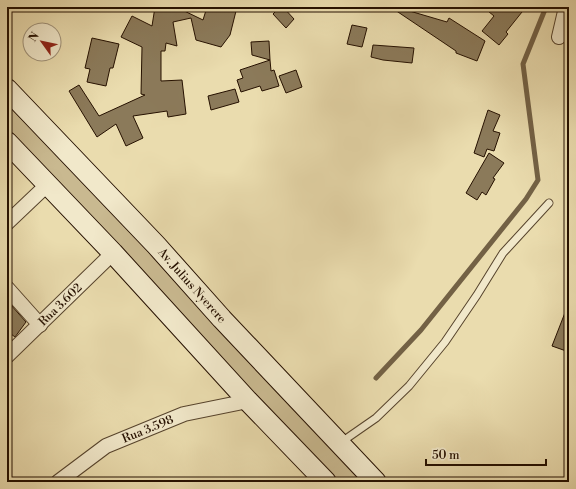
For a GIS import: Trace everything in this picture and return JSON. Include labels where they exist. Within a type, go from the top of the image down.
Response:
[{"type":"main road","name":"Av. Julius Nyerere","points":[[7,90],[156,245],[222,319],[376,482]]},
{"type":"main road","points":[[7,142],[113,253],[248,401],[326,482]]},
{"type":"street","points":[[559,37],[566,7]]},
{"type":"street","points":[[7,223],[47,185]]},
{"type":"street","name":"Rua 3.602","points":[[7,356],[113,253]]},
{"type":"street","points":[[7,288],[40,325]]},
{"type":"street","name":"Rua 3.598","points":[[58,482],[106,446],[184,414],[248,401]]},
{"type":"lane","points":[[340,443],[376,418],[409,386],[446,342],[478,295],[503,253],[549,203]]},
{"type":"shaded area","points":[[7,104],[370,482],[339,482],[70,201],[7,132]]},
{"type":"building","points":[[155,7],[176,7],[203,20],[207,7],[237,7],[230,35],[221,47],[196,40],[191,18],[173,22],[177,46],[166,43],[165,51],[161,51],[161,81],[182,80],[186,114],[168,117],[167,111],[133,116],[143,138],[126,146],[116,124],[97,137],[69,91],[79,85],[99,116],[145,95],[141,94],[142,47],[121,37],[132,16],[152,26]]},
{"type":"building","points":[[280,7],[283,7],[294,19],[286,28],[273,14]]},
{"type":"building","points":[[396,7],[447,22],[449,18],[485,41],[477,61],[456,53],[456,51],[395,10]]},
{"type":"building","points":[[483,7],[526,7],[506,32],[508,34],[499,45],[482,31],[494,16]]},
{"type":"building","points":[[352,25],[367,28],[362,47],[347,44]]},
{"type":"building","points":[[92,38],[119,44],[113,68],[110,68],[106,86],[87,82],[90,69],[85,68]]},
{"type":"building","points":[[269,41],[270,60],[252,55],[251,42]]},
{"type":"building","points":[[373,45],[414,48],[412,63],[383,60],[371,57]]},
{"type":"building","points":[[270,60],[271,71],[274,70],[279,86],[262,91],[260,86],[241,92],[237,80],[243,78],[240,70]]},
{"type":"building","points":[[296,70],[302,87],[286,93],[279,76]]},
{"type":"building","points":[[235,89],[239,102],[211,110],[208,96]]},
{"type":"building","points":[[488,110],[500,115],[493,131],[500,133],[494,151],[487,149],[484,157],[474,153]]},
{"type":"building","points":[[489,153],[504,163],[493,178],[495,179],[486,195],[482,192],[477,200],[466,193]]},
{"type":"building","points":[[11,305],[26,322],[15,337],[7,331],[7,310]]},
{"type":"building","points":[[569,305],[569,352],[552,346]]},
{"type":"waterway","points":[[376,378],[421,330],[526,199],[538,180],[523,64],[546,7]]}]
